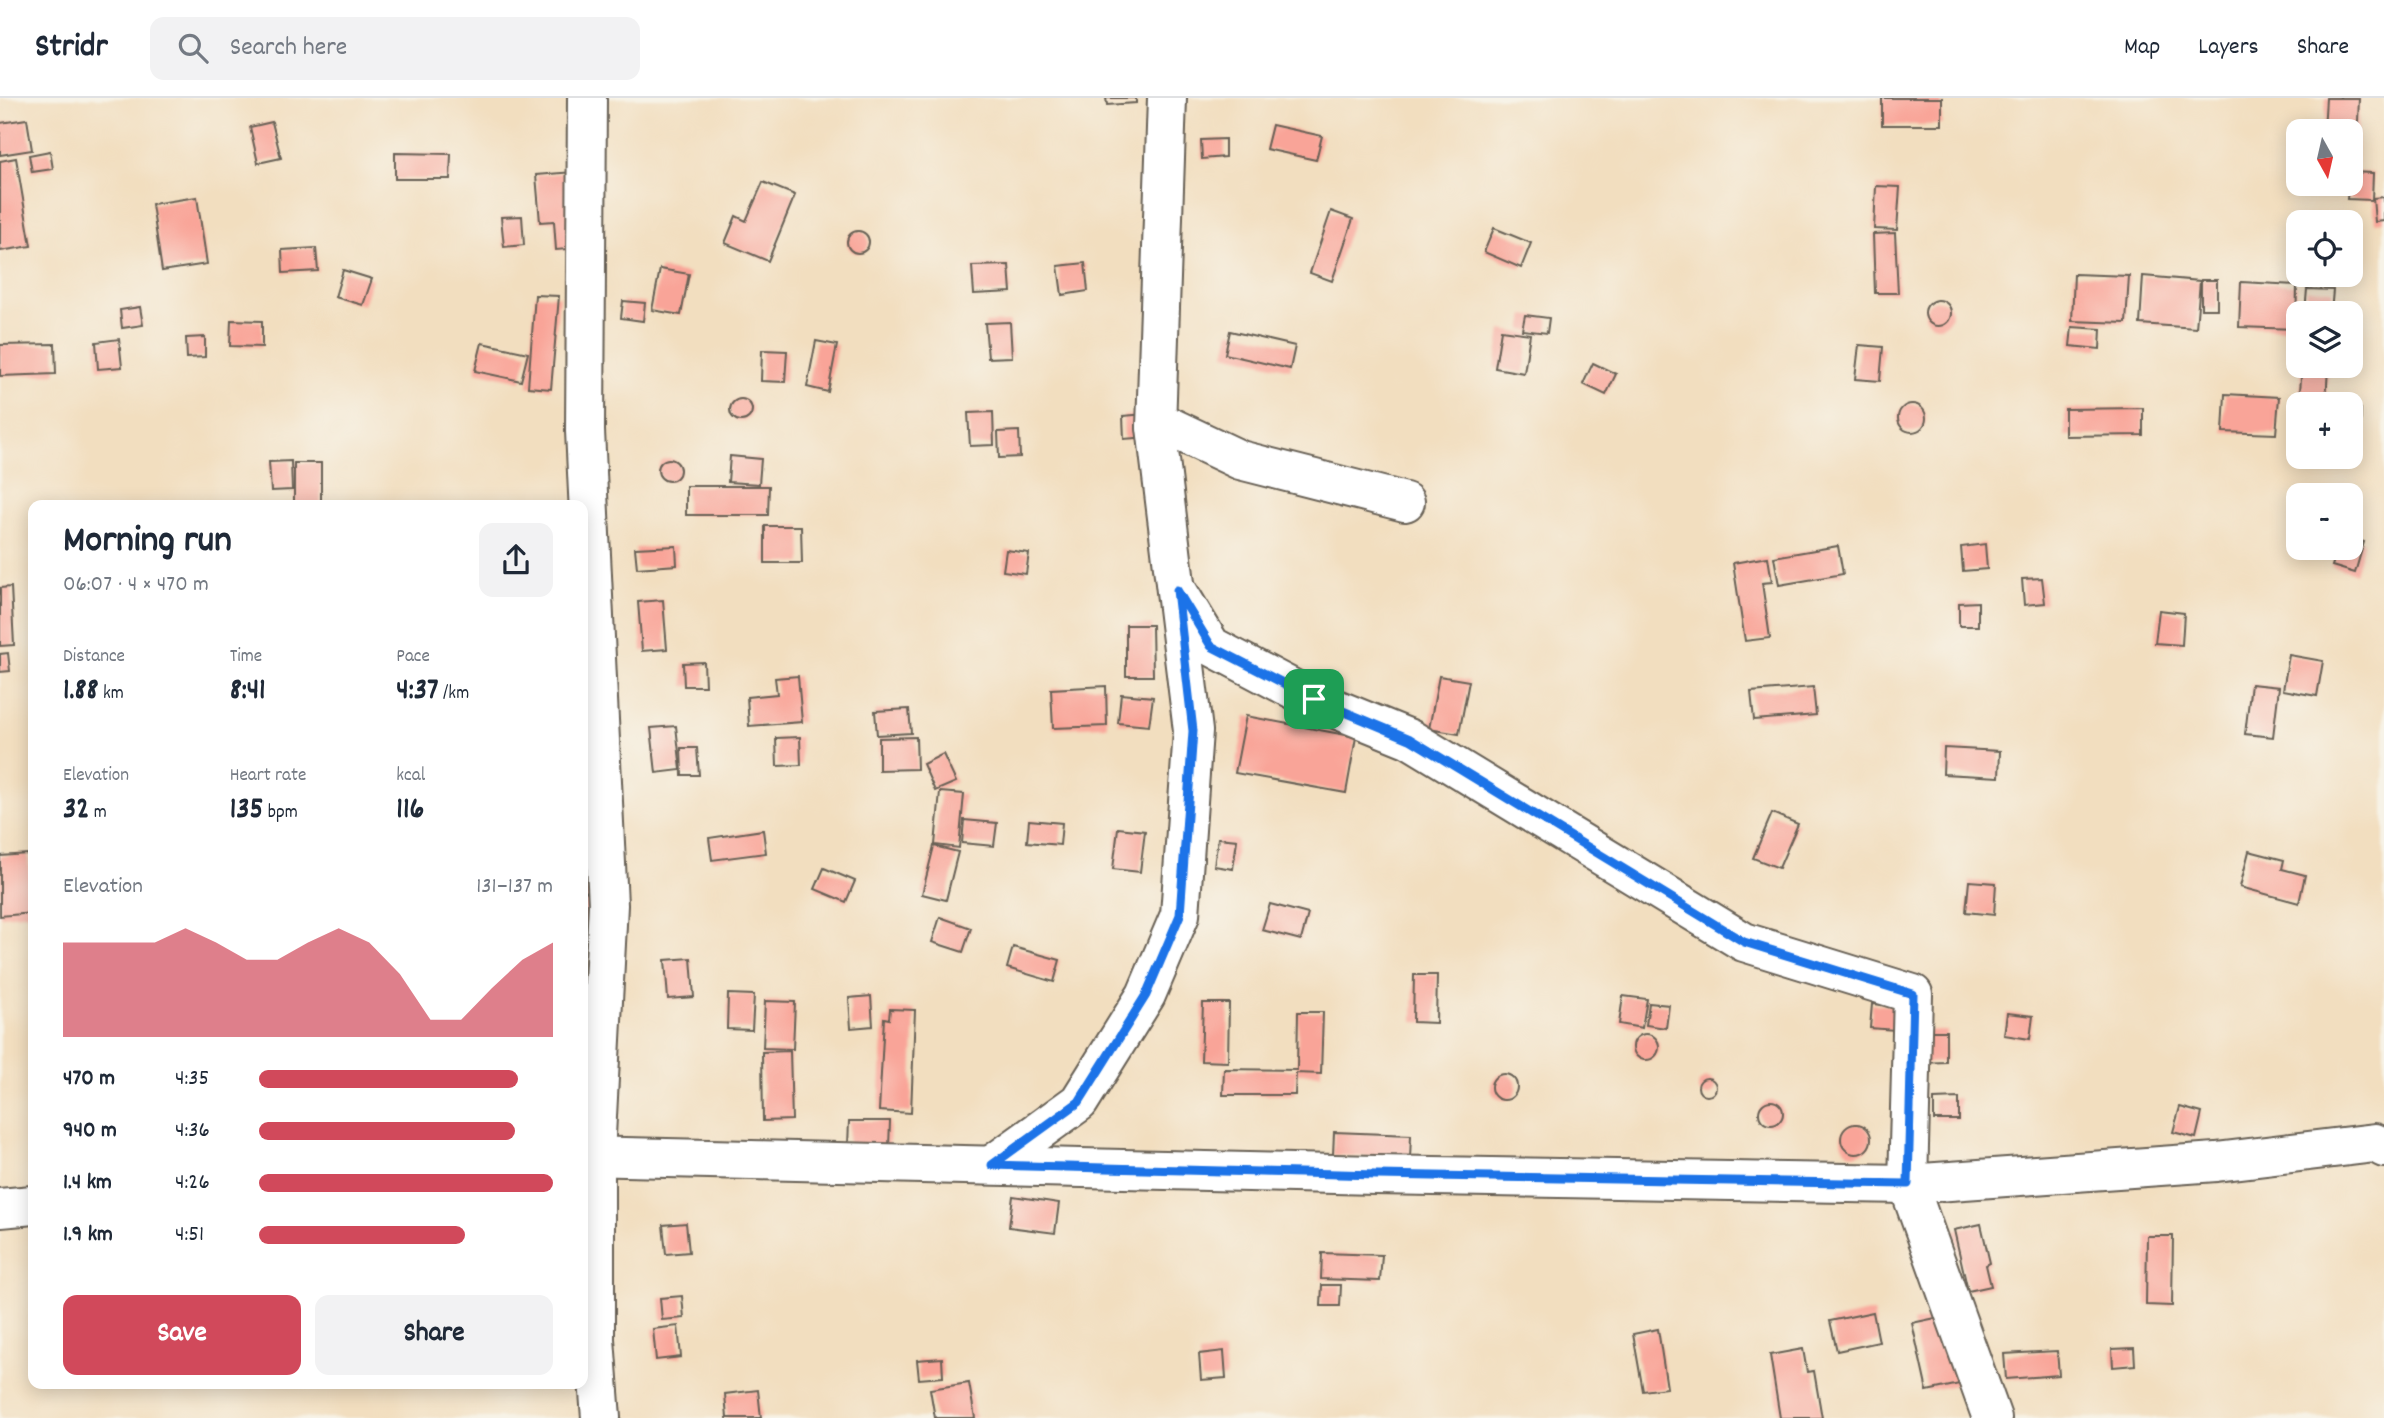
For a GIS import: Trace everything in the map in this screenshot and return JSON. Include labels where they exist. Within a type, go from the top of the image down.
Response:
[{"type":"street","points":[[587,98],[584,430],[588,500]]},
{"type":"street","points":[[992,1165],[1079,1102],[1146,995],[1180,915],[1193,731],[1156,427],[1167,98]]},
{"type":"street","points":[[1156,427],[1168,426],[1240,460],[1405,502]]},
{"type":"street","points":[[588,509],[608,905],[589,1155],[589,1333],[601,1418]]},
{"type":"street","points":[[1177,590],[1211,646],[1314,699],[1410,739],[1744,942],[1913,994],[1908,1184],[1992,1418]]},
{"type":"street","points":[[589,1155],[1390,1175],[1908,1184],[2216,1162],[2375,1143],[2384,1148]]},
{"type":"street","points":[[0,1208],[28,1205]]},
{"type":"building","points":[[1106,98],[1136,98],[1136,103],[1107,105]]},
{"type":"building","points":[[1882,98],[1942,98],[1942,125],[1882,125]]},
{"type":"building","points":[[2326,98],[2359,98],[2358,119],[2325,119]]},
{"type":"building","points":[[27,119],[32,150],[0,155],[0,123]]},
{"type":"building","points":[[272,122],[281,158],[258,163],[250,127]]},
{"type":"building","points":[[1272,125],[1322,136],[1316,160],[1266,149]]},
{"type":"building","points":[[1225,139],[1225,157],[1202,159],[1201,140]]},
{"type":"building","points":[[50,151],[53,169],[32,172],[29,155]]},
{"type":"building","points":[[395,153],[451,154],[450,179],[395,179]]},
{"type":"building","points":[[16,158],[31,246],[0,251],[0,161]]},
{"type":"building","points":[[574,172],[579,248],[556,250],[554,221],[540,222],[536,175]]},
{"type":"building","points":[[2363,173],[2373,173],[2372,200],[2347,199],[2347,196],[2363,196]]},
{"type":"building","points":[[763,182],[795,195],[768,261],[725,243],[736,216],[746,221]]},
{"type":"building","points":[[1876,186],[1900,187],[1897,230],[1874,229]]},
{"type":"building","points":[[197,197],[207,264],[162,271],[152,204]]},
{"type":"building","points":[[2384,197],[2384,221],[2375,222],[2373,198]]},
{"type":"building","points":[[1331,211],[1353,219],[1332,281],[1310,273]]},
{"type":"building","points":[[522,216],[524,245],[504,247],[501,217]]},
{"type":"building","points":[[1494,228],[1531,243],[1521,268],[1484,252]]},
{"type":"building","points":[[858,231],[866,234],[869,242],[866,250],[858,253],[850,250],[847,242],[850,234]]},
{"type":"building","points":[[1895,233],[1898,293],[1875,293],[1873,234]]},
{"type":"building","points":[[316,248],[318,271],[283,273],[282,250]]},
{"type":"building","points":[[1085,263],[1088,291],[1062,295],[1058,266]]},
{"type":"building","points":[[1009,265],[1011,292],[974,294],[972,266]]},
{"type":"building","points":[[660,269],[689,274],[681,315],[652,310]]},
{"type":"building","points":[[343,270],[372,279],[363,305],[335,297]]},
{"type":"building","points":[[2074,274],[2129,276],[2126,323],[2072,321]]},
{"type":"building","points":[[2143,276],[2200,281],[2196,328],[2140,324]]},
{"type":"building","points":[[2201,280],[2217,280],[2217,309],[2201,309]]},
{"type":"building","points":[[2241,282],[2297,287],[2297,301],[2286,301],[2286,329],[2239,327]]},
{"type":"building","points":[[2307,289],[2333,290],[2332,301],[2306,301]]},
{"type":"building","points":[[535,295],[559,296],[551,389],[528,387]]},
{"type":"building","points":[[1938,300],[1947,304],[1951,313],[1947,322],[1938,326],[1929,322],[1925,313],[1929,304]]},
{"type":"building","points":[[623,301],[645,303],[643,321],[621,318]]},
{"type":"building","points":[[140,307],[143,325],[122,328],[120,310]]},
{"type":"building","points":[[1525,315],[1549,318],[1547,333],[1522,330]]},
{"type":"building","points":[[231,320],[262,321],[262,347],[230,346]]},
{"type":"building","points":[[1010,322],[1012,357],[988,358],[985,323]]},
{"type":"building","points":[[2072,327],[2101,329],[2100,349],[2070,346]]},
{"type":"building","points":[[1501,330],[1530,334],[1524,373],[1495,368]]},
{"type":"building","points":[[1230,331],[1295,346],[1290,369],[1225,354]]},
{"type":"building","points":[[205,337],[205,357],[187,358],[186,338]]},
{"type":"building","points":[[119,339],[122,367],[98,369],[96,342]]},
{"type":"building","points":[[816,341],[837,345],[828,392],[807,387]]},
{"type":"building","points":[[482,343],[528,353],[521,381],[475,371]]},
{"type":"building","points":[[55,344],[56,374],[0,376],[0,345]]},
{"type":"building","points":[[1859,345],[1883,347],[1880,381],[1855,379]]},
{"type":"building","points":[[762,350],[787,351],[785,382],[761,381]]},
{"type":"building","points":[[1593,363],[1616,374],[1606,395],[1583,384]]},
{"type":"building","points":[[2301,378],[2327,378],[2327,392],[2300,392]]},
{"type":"building","points":[[2225,394],[2279,397],[2276,434],[2223,432]]},
{"type":"building","points":[[737,399],[745,399],[752,406],[752,414],[745,421],[737,421],[730,414],[730,406]]},
{"type":"building","points":[[1912,404],[1922,408],[1926,418],[1922,428],[1912,432],[1902,428],[1898,418],[1902,408]]},
{"type":"building","points":[[2143,408],[2143,435],[2065,436],[2065,409]]},
{"type":"building","points":[[993,412],[994,445],[970,446],[968,413]]},
{"type":"building","points":[[1146,414],[1148,437],[1124,439],[1123,416]]},
{"type":"building","points":[[1019,431],[1020,457],[999,458],[998,432]]},
{"type":"building","points":[[730,456],[761,459],[759,484],[728,482]]},
{"type":"building","points":[[669,459],[677,462],[680,470],[677,478],[669,481],[661,478],[658,470],[661,462]]},
{"type":"building","points":[[291,461],[292,490],[271,491],[269,462]]},
{"type":"building","points":[[294,463],[321,463],[321,500],[294,500]]},
{"type":"building","points":[[686,486],[769,486],[768,515],[686,515]]},
{"type":"building","points":[[765,526],[801,526],[802,563],[765,563]]},
{"type":"building","points":[[1985,544],[1987,569],[1963,571],[1961,547]]},
{"type":"building","points":[[676,546],[677,565],[637,568],[635,548]]},
{"type":"building","points":[[1838,546],[1843,574],[1779,585],[1774,557]]},
{"type":"building","points":[[1006,550],[1029,553],[1026,574],[1003,571]]},
{"type":"building","points":[[1768,557],[1772,582],[1762,583],[1770,638],[1745,641],[1733,563]]},
{"type":"building","points":[[2334,560],[2359,560],[2355,573],[2332,566]]},
{"type":"building","points":[[2042,578],[2045,603],[2024,605],[2022,579]]},
{"type":"building","points":[[11,587],[14,645],[0,646],[0,588]]},
{"type":"building","points":[[663,600],[667,649],[642,651],[638,602]]},
{"type":"building","points":[[1978,602],[1978,626],[1959,626],[1959,603]]},
{"type":"building","points":[[2159,610],[2184,613],[2182,645],[2155,643]]},
{"type":"building","points":[[1126,625],[1152,625],[1153,676],[1126,676]]},
{"type":"building","points":[[8,653],[10,671],[0,672],[0,654]]},
{"type":"building","points":[[2289,655],[2323,661],[2317,696],[2283,690]]},
{"type":"building","points":[[704,662],[705,686],[684,686],[683,663]]},
{"type":"building","points":[[798,676],[802,722],[749,726],[747,697],[777,694],[775,678]]},
{"type":"building","points":[[1439,676],[1469,681],[1459,734],[1429,729]]},
{"type":"building","points":[[2251,684],[2279,687],[2273,737],[2245,734]]},
{"type":"building","points":[[1106,686],[1107,726],[1053,728],[1051,689]]},
{"type":"building","points":[[1813,687],[1816,715],[1754,720],[1751,692]]},
{"type":"building","points":[[1121,694],[1153,697],[1149,726],[1118,723]]},
{"type":"building","points":[[909,709],[911,733],[877,735],[875,711]]},
{"type":"building","points":[[1246,716],[1356,737],[1346,793],[1235,773]]},
{"type":"building","points":[[676,726],[681,770],[656,773],[651,728]]},
{"type":"building","points":[[800,737],[801,765],[777,766],[776,738]]},
{"type":"building","points":[[916,737],[917,769],[879,770],[879,738]]},
{"type":"building","points":[[681,748],[697,748],[699,775],[682,775]]},
{"type":"building","points":[[1944,748],[2000,751],[1999,777],[1943,774]]},
{"type":"building","points":[[943,754],[956,782],[935,791],[923,764]]},
{"type":"building","points":[[940,792],[964,794],[959,848],[935,845]]},
{"type":"building","points":[[1772,813],[1798,824],[1779,868],[1753,858]]},
{"type":"building","points":[[964,820],[997,823],[994,846],[962,843]]},
{"type":"building","points":[[1029,820],[1062,823],[1060,845],[1027,842]]},
{"type":"building","points":[[1118,828],[1145,831],[1140,872],[1113,869]]},
{"type":"building","points":[[763,830],[766,853],[712,860],[709,838]]},
{"type":"building","points":[[1218,838],[1237,840],[1233,869],[1214,866]]},
{"type":"building","points":[[934,846],[958,852],[946,900],[922,894]]},
{"type":"building","points":[[2249,851],[2284,860],[2282,869],[2305,875],[2299,903],[2240,887]]},
{"type":"building","points":[[28,854],[28,913],[0,916],[0,856]]},
{"type":"building","points":[[824,868],[855,881],[846,902],[815,889]]},
{"type":"building","points":[[1969,881],[1996,883],[1994,915],[1966,912]]},
{"type":"building","points":[[601,889],[606,921],[588,923],[588,891]]},
{"type":"building","points":[[1270,904],[1308,914],[1301,940],[1262,930]]},
{"type":"building","points":[[940,917],[971,928],[963,952],[932,942]]},
{"type":"building","points":[[1013,947],[1060,960],[1054,982],[1007,968]]},
{"type":"building","points":[[691,958],[694,997],[668,999],[665,960]]},
{"type":"building","points":[[1414,975],[1437,975],[1436,1023],[1413,1022]]},
{"type":"building","points":[[728,994],[754,995],[752,1030],[727,1029]]},
{"type":"building","points":[[871,996],[873,1026],[851,1028],[849,998]]},
{"type":"building","points":[[1623,996],[1647,999],[1642,1028],[1619,1024]]},
{"type":"building","points":[[765,1001],[795,1002],[793,1049],[763,1048]]},
{"type":"building","points":[[1203,1003],[1229,1003],[1228,1062],[1201,1061]]},
{"type":"building","points":[[1649,1003],[1669,1005],[1666,1028],[1646,1025]]},
{"type":"building","points":[[1872,1004],[1897,1006],[1895,1030],[1870,1028]]},
{"type":"building","points":[[890,1009],[915,1010],[911,1113],[879,1111],[884,1018],[889,1019]]},
{"type":"building","points":[[1298,1012],[1323,1012],[1321,1074],[1296,1073],[1295,1095],[1223,1095],[1224,1069],[1297,1070]]},
{"type":"building","points":[[2007,1013],[2033,1016],[2030,1039],[2004,1035]]},
{"type":"building","points":[[1922,1031],[1946,1031],[1946,1062],[1922,1063]]},
{"type":"building","points":[[1646,1034],[1655,1038],[1659,1047],[1655,1056],[1646,1060],[1637,1056],[1633,1047],[1637,1038]]},
{"type":"building","points":[[790,1051],[792,1120],[763,1121],[762,1052]]},
{"type":"building","points":[[1504,1074],[1513,1078],[1517,1087],[1513,1096],[1504,1100],[1495,1096],[1491,1087],[1495,1078]]},
{"type":"building","points":[[1703,1078],[1711,1078],[1716,1087],[1714,1094],[1703,1096],[1698,1091],[1698,1083]]},
{"type":"building","points":[[1959,1098],[1959,1120],[1934,1120],[1934,1099]]},
{"type":"building","points":[[1771,1101],[1780,1104],[1783,1113],[1780,1122],[1771,1125],[1762,1122],[1759,1113],[1762,1104]]},
{"type":"building","points":[[2180,1107],[2202,1113],[2196,1138],[2173,1132]]},
{"type":"building","points":[[849,1121],[890,1121],[889,1147],[848,1146]]},
{"type":"building","points":[[1856,1124],[1862,1125],[1870,1133],[1870,1145],[1862,1153],[1856,1154],[1850,1153],[1842,1145],[1841,1139],[1842,1133],[1850,1125]]},
{"type":"building","points":[[1334,1132],[1411,1135],[1410,1159],[1333,1155]]},
{"type":"building","points":[[1013,1196],[1059,1203],[1055,1233],[1009,1227]]},
{"type":"building","points":[[686,1223],[689,1252],[666,1254],[663,1225]]},
{"type":"building","points":[[1981,1224],[1990,1263],[1986,1265],[1991,1286],[1968,1291],[1954,1230]]},
{"type":"building","points":[[2147,1236],[2173,1236],[2172,1306],[2146,1305]]},
{"type":"building","points":[[1322,1253],[1382,1255],[1380,1281],[1321,1279]]},
{"type":"building","points":[[1322,1285],[1341,1285],[1340,1306],[1321,1306]]},
{"type":"building","points":[[682,1296],[684,1318],[662,1320],[660,1298]]},
{"type":"building","points":[[1873,1312],[1879,1342],[1837,1351],[1830,1321]]},
{"type":"building","points":[[1950,1315],[1964,1383],[1927,1391],[1912,1323]]},
{"type":"building","points":[[678,1326],[681,1357],[656,1360],[653,1329]]},
{"type":"building","points":[[1658,1329],[1667,1388],[1643,1391],[1633,1334]]},
{"type":"building","points":[[2134,1348],[2135,1365],[2113,1367],[2112,1349]]},
{"type":"building","points":[[1803,1349],[1807,1372],[1814,1371],[1822,1418],[1780,1418],[1770,1355]]},
{"type":"building","points":[[1224,1351],[1226,1378],[1201,1380],[1199,1354]]},
{"type":"building","points":[[2057,1351],[2059,1375],[2006,1379],[2004,1354]]},
{"type":"building","points":[[942,1358],[943,1377],[919,1379],[917,1360]]},
{"type":"building","points":[[969,1383],[975,1418],[935,1418],[930,1389]]},
{"type":"building","points":[[758,1390],[761,1418],[727,1418],[725,1394]]},
{"type":"route","points":[[1177,590],[1211,646],[1314,699],[1410,739],[1744,942],[1913,994],[1908,1184],[992,1165],[1079,1102],[1146,995],[1180,915],[1193,731],[1177,590]]}]
